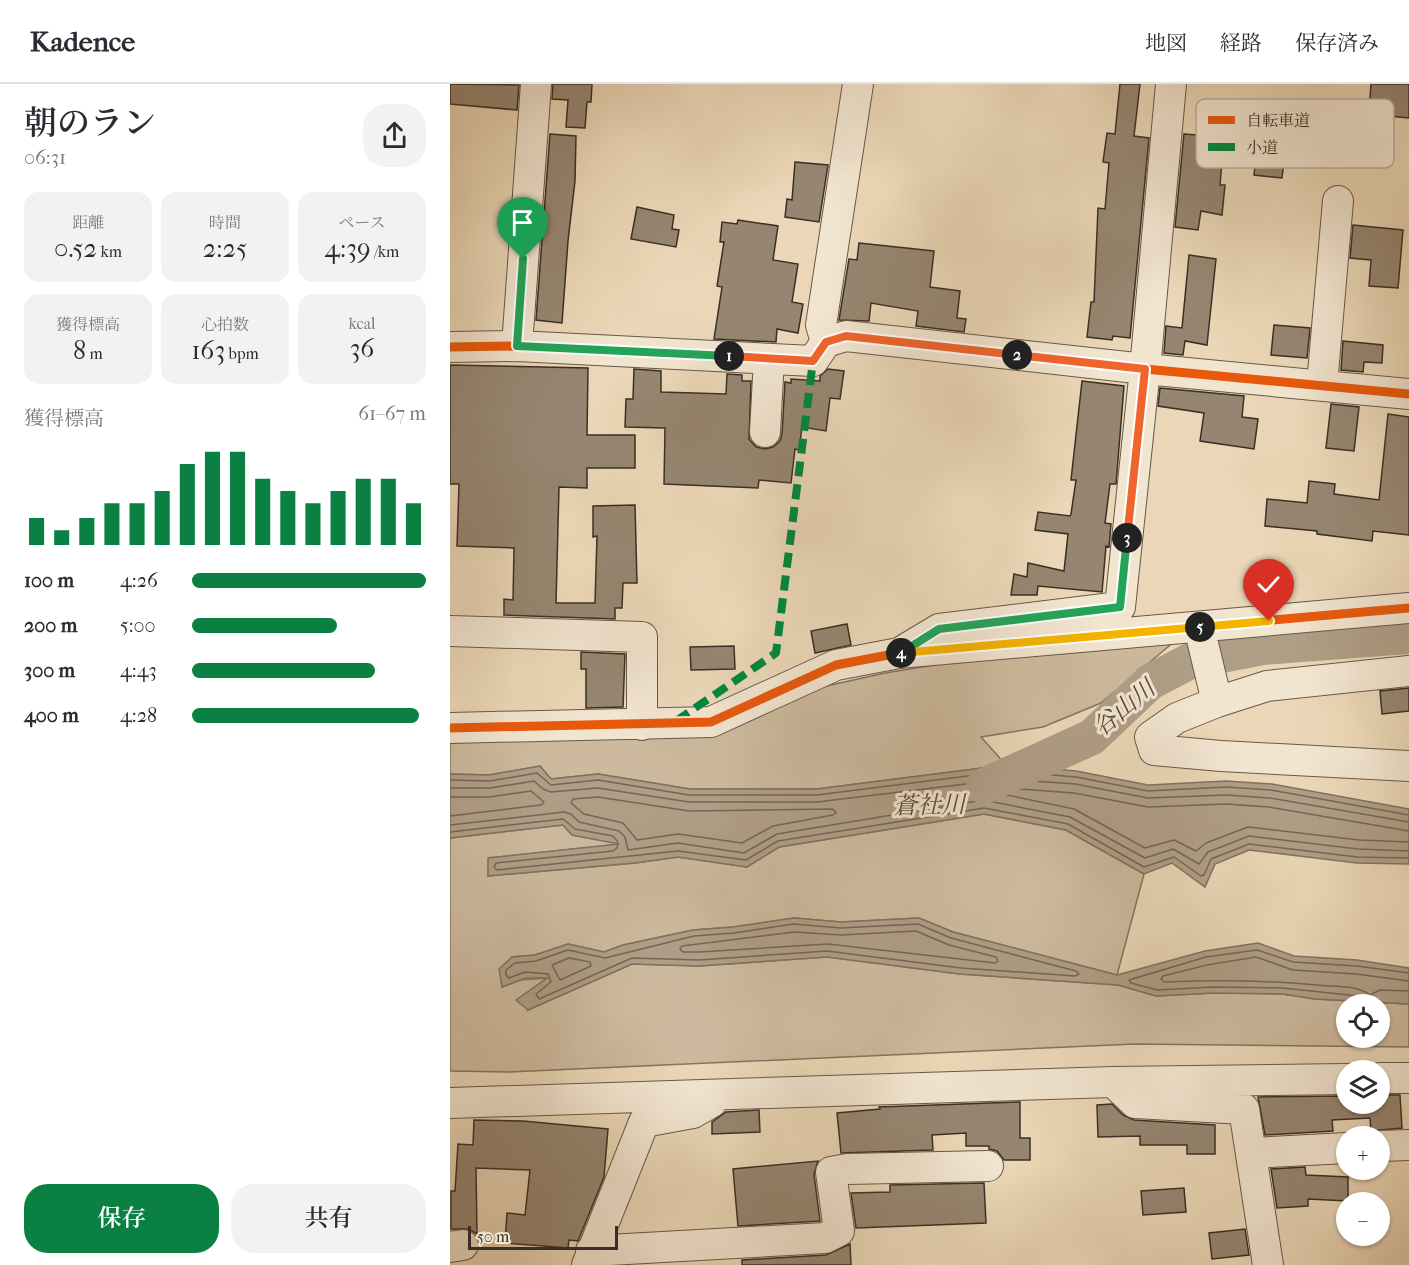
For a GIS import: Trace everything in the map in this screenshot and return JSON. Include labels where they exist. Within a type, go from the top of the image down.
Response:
[{"type":"street","points":[[517,346],[536,84]]},
{"type":"street","points":[[826,342],[821,325],[858,84]]},
{"type":"street","points":[[899,653],[939,629],[1120,607],[1171,84]]},
{"type":"street","points":[[1322,385],[1338,201]]},
{"type":"street","points":[[450,347],[517,346],[813,361],[826,342],[846,336],[1145,369],[1409,394]]},
{"type":"street","points":[[765,432],[770,358]]},
{"type":"street","points":[[450,728],[711,722],[836,665],[899,653],[1409,608]]},
{"type":"street","points":[[1199,628],[1217,702]]},
{"type":"street","points":[[450,631],[642,637],[642,724]]},
{"type":"street","points":[[1409,671],[1267,686],[1177,718],[1150,737],[1154,750],[1409,766]]},
{"type":"street","points":[[1390,1078],[1409,1078]]},
{"type":"street","points":[[450,1103],[1113,1082],[1336,1079]]},
{"type":"street","points":[[1113,1082],[1135,1103],[1244,1109],[1268,1265]]},
{"type":"street","points":[[593,1260],[644,1122],[693,1113],[725,1094]]},
{"type":"street","points":[[1390,1146],[1409,1145]]},
{"type":"street","points":[[1251,1153],[1336,1149]]},
{"type":"street","points":[[593,1260],[825,1238],[839,1231],[831,1172],[847,1169],[988,1166]]},
{"type":"street","points":[[593,1260],[672,1255],[673,1265]]},
{"type":"shaded area","points":[[1175,641],[1101,703],[1043,727],[981,737],[1006,765],[817,789],[690,789],[598,774],[551,779],[540,766],[489,775],[450,774],[450,743],[578,737],[695,737],[822,687],[885,673],[1009,653]]},
{"type":"shaded area","points":[[984,814],[1066,830],[1144,874],[1117,975],[953,932],[919,918],[841,922],[794,918],[693,930],[623,945],[604,952],[568,944],[535,955],[512,957],[502,987],[520,980],[548,978],[528,1010],[632,964],[699,966],[827,957],[960,974],[1118,985],[1156,996],[1213,993],[1283,994],[1336,1000],[1336,1046],[1135,1044],[509,1072],[450,1071],[450,838],[563,825],[572,835],[621,844],[489,858],[488,876],[678,857],[747,867],[779,847]]},
{"type":"shaded area","points":[[1390,1003],[1409,1004],[1409,1047],[1390,1047]]},
{"type":"water","name":"蒼社川","points":[[1006,765],[1076,771],[1148,785],[1226,781],[1272,784],[1409,809],[1409,864],[1357,863],[1249,850],[1215,864],[1205,887],[1172,863],[1144,874],[1066,830],[984,814],[779,847],[747,867],[678,857],[488,876],[488,858],[619,844],[572,835],[563,825],[450,838],[450,774],[489,775],[540,766],[551,779],[598,774],[690,789],[817,789]]},
{"type":"water","points":[[794,918],[841,922],[919,918],[953,932],[1117,975],[1205,951],[1258,943],[1294,956],[1357,960],[1409,968],[1409,1004],[1390,1003],[1390,994],[1336,994],[1336,1000],[1283,994],[1213,993],[1156,996],[1118,985],[960,974],[827,957],[699,966],[632,964],[528,1010],[516,1000],[547,978],[526,978],[502,987],[499,969],[512,957],[535,955],[568,944],[604,952],[623,945],[693,930]]},
{"type":"building","points":[[450,84],[519,85],[517,110],[450,104]]},
{"type":"building","points":[[553,84],[592,84],[591,102],[587,102],[585,128],[566,127],[568,100],[552,99]]},
{"type":"building","points":[[1120,84],[1140,84],[1134,136],[1149,138],[1130,338],[1113,336],[1112,340],[1087,337],[1091,302],[1094,302],[1098,208],[1105,209],[1109,163],[1103,162],[1107,133],[1115,134]]},
{"type":"building","points":[[1371,84],[1409,84],[1409,118],[1394,116],[1394,99],[1370,99]]},
{"type":"building","points":[[550,134],[576,136],[575,181],[562,323],[536,320]]},
{"type":"building","points":[[1184,134],[1196,135],[1196,168],[1221,168],[1220,185],[1225,185],[1222,215],[1201,211],[1198,230],[1175,227]]},
{"type":"building","points":[[795,162],[828,165],[819,222],[785,217],[787,199],[792,200]]},
{"type":"building","points":[[1255,168],[1283,168],[1282,178],[1254,175]]},
{"type":"building","points":[[637,207],[674,215],[672,229],[679,230],[676,247],[631,239]]},
{"type":"building","points":[[738,220],[778,226],[773,260],[798,264],[792,302],[803,304],[798,333],[777,329],[776,342],[714,339],[722,287],[717,286],[724,242],[720,242],[722,222],[737,224]]},
{"type":"building","points":[[1353,225],[1403,230],[1398,288],[1369,286],[1371,260],[1350,258]]},
{"type":"building","points":[[859,243],[934,251],[930,287],[960,291],[957,318],[966,319],[964,332],[916,326],[918,311],[871,303],[869,321],[839,320],[849,259],[857,260]]},
{"type":"building","points":[[1189,255],[1216,259],[1207,345],[1185,341],[1183,355],[1164,353],[1166,326],[1182,328]]},
{"type":"building","points":[[1274,325],[1310,328],[1307,358],[1271,355]]},
{"type":"building","points":[[1343,341],[1383,345],[1382,363],[1364,362],[1363,372],[1341,370]]},
{"type":"building","points":[[450,365],[588,368],[587,435],[635,435],[635,468],[587,468],[587,488],[559,487],[556,603],[595,603],[597,536],[593,537],[593,506],[635,505],[637,583],[623,583],[622,608],[615,608],[615,619],[504,615],[504,599],[513,600],[514,548],[457,546],[459,484],[450,484]]},
{"type":"building","points":[[634,369],[661,371],[661,392],[726,394],[727,374],[742,375],[742,381],[751,381],[749,439],[756,447],[765,449],[773,447],[780,441],[785,382],[791,383],[791,379],[820,381],[820,376],[828,369],[844,371],[840,399],[830,398],[826,431],[802,427],[799,450],[795,449],[791,483],[759,480],[758,488],[664,484],[665,428],[625,427],[626,399],[633,399]]},
{"type":"building","points":[[1082,381],[1124,386],[1116,484],[1110,484],[1105,523],[1111,524],[1109,547],[1106,546],[1102,592],[1038,586],[1037,595],[1011,595],[1014,574],[1027,577],[1028,563],[1064,571],[1068,534],[1035,530],[1038,512],[1070,516],[1071,514],[1076,480],[1071,480]]},
{"type":"building","points":[[1160,388],[1244,396],[1242,417],[1258,419],[1254,449],[1200,441],[1204,413],[1158,406]]},
{"type":"building","points":[[1331,404],[1359,407],[1354,451],[1326,448]]},
{"type":"building","points":[[1388,414],[1409,417],[1409,535],[1373,531],[1372,541],[1317,534],[1317,531],[1265,526],[1267,499],[1307,503],[1309,481],[1335,484],[1334,494],[1379,500]]},
{"type":"building","points":[[847,624],[851,645],[815,653],[811,631]]},
{"type":"building","points":[[734,646],[735,669],[691,670],[690,647]]},
{"type":"building","points":[[581,652],[625,654],[623,707],[586,708],[586,669],[581,669]]},
{"type":"building","points":[[1409,688],[1409,711],[1382,714],[1380,691]]},
{"type":"building","points":[[1390,1095],[1400,1095],[1402,1128],[1390,1129],[1390,1126],[1371,1126],[1370,1118],[1332,1120],[1333,1131],[1265,1135],[1258,1097],[1336,1096],[1336,1114],[1390,1114]]},
{"type":"building","points":[[1020,1102],[1020,1138],[1030,1138],[1030,1160],[1004,1160],[997,1151],[989,1149],[989,1146],[966,1146],[966,1133],[932,1135],[933,1150],[841,1153],[837,1113],[880,1109],[879,1107]]},
{"type":"building","points":[[1112,1104],[1123,1115],[1134,1120],[1215,1125],[1215,1154],[1187,1154],[1187,1145],[1140,1145],[1140,1136],[1098,1137],[1097,1105]]},
{"type":"building","points":[[759,1110],[760,1132],[712,1134],[712,1122],[726,1112]]},
{"type":"building","points":[[474,1120],[523,1121],[608,1129],[604,1177],[578,1241],[569,1240],[568,1248],[505,1243],[507,1213],[525,1215],[530,1170],[476,1168],[477,1234],[469,1229],[451,1229],[451,1191],[455,1191],[458,1144],[473,1145]]},
{"type":"building","points":[[818,1161],[814,1174],[820,1221],[738,1226],[733,1169]]},
{"type":"building","points":[[1305,1167],[1306,1175],[1336,1176],[1336,1180],[1348,1180],[1348,1192],[1336,1192],[1336,1200],[1308,1199],[1308,1206],[1277,1208],[1271,1169]]},
{"type":"building","points":[[984,1183],[986,1223],[856,1228],[851,1193],[890,1192],[890,1185]]},
{"type":"building","points":[[1184,1188],[1186,1212],[1143,1215],[1141,1191]]},
{"type":"building","points":[[1245,1229],[1249,1255],[1212,1259],[1209,1233]]},
{"type":"building","points":[[850,1244],[851,1265],[742,1265],[742,1260],[826,1255]]},
{"type":"waterway","name":"谷山川","points":[[984,786],[1092,737],[1150,682],[1190,661],[1263,647],[1409,636]]},
{"type":"marked path","points":[[676,721],[776,653],[813,361]]},
{"type":"cycle path","points":[[450,347],[517,346],[813,361],[826,342],[846,336],[1145,369],[1409,394]]},
{"type":"cycle path","points":[[450,728],[711,722],[836,665],[899,653],[1409,608]]},
{"type":"route","points":[[523,259],[517,346],[813,361],[826,342],[846,336],[1145,369],[1120,607],[939,629],[899,653],[1269,621]]}]
